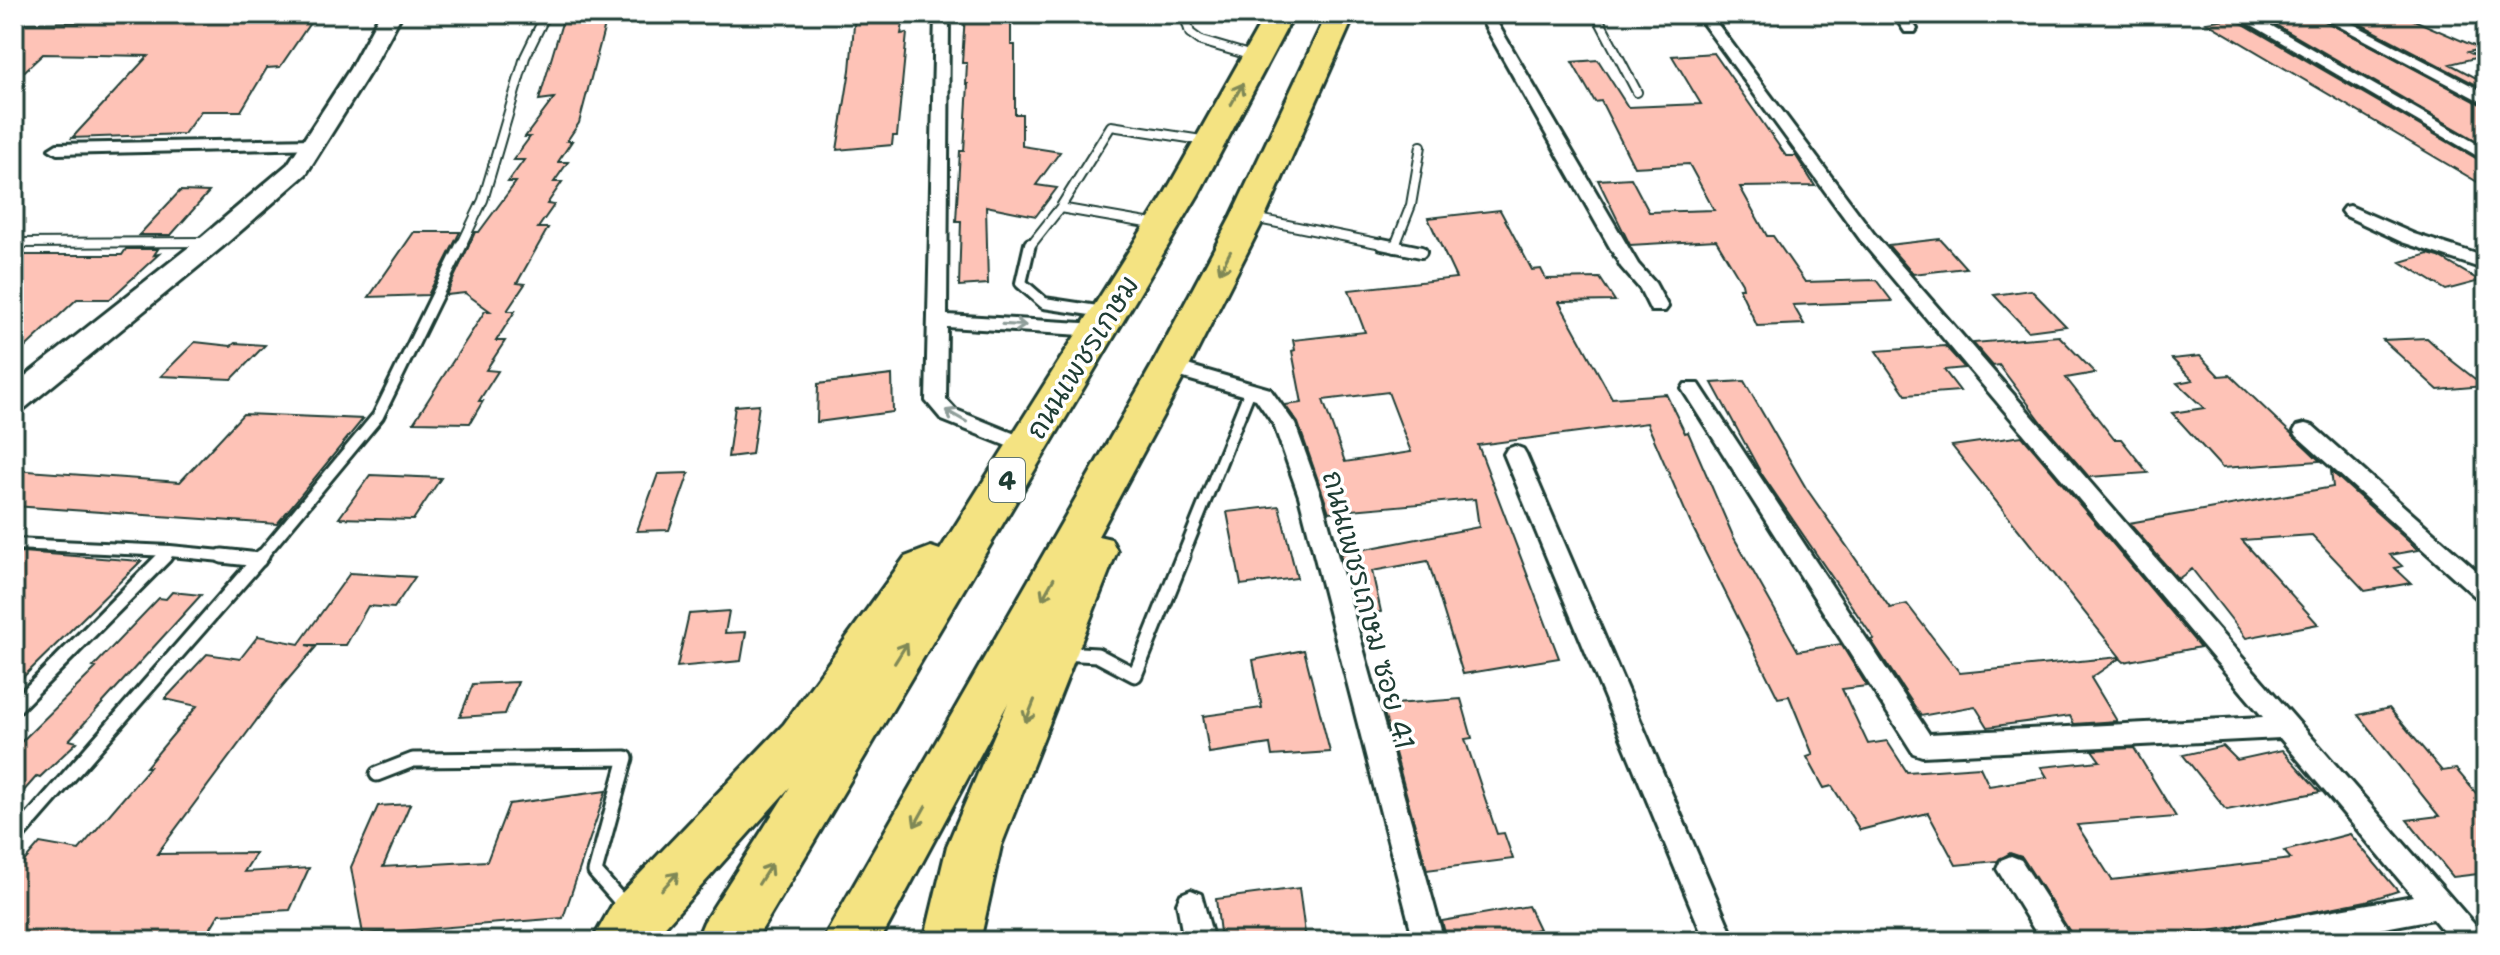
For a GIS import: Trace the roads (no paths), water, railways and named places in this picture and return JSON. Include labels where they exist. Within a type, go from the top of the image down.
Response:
[{"type":"highway","name":"ถนนเพชรเกษม","points":[[724,941],[1162,226],[1280,14]]},
{"type":"highway","points":[[850,941],[1170,367],[1248,217],[1341,14]]},
{"type":"highway","points":[[952,941],[974,846],[1098,543],[1094,506]]},
{"type":"highway","points":[[628,930],[802,739],[921,569],[967,544]]},
{"type":"street","points":[[14,401],[212,242],[297,169],[315,144],[391,14]]},
{"type":"street","points":[[942,14],[936,401],[949,415],[1027,447]]},
{"type":"street","points":[[1485,14],[1630,267],[1648,287],[1658,307]]},
{"type":"street","points":[[1703,14],[1868,238],[2470,941]]},
{"type":"street","points":[[1900,14],[1910,29]]},
{"type":"street","points":[[2240,14],[2486,156]]},
{"type":"street","points":[[2323,14],[2486,99]]},
{"type":"street","points":[[57,149],[315,144]]},
{"type":"street","points":[[2350,211],[2408,238],[2455,251],[2486,264]]},
{"type":"street","points":[[936,320],[1104,321]]},
{"type":"street","name":"ถนนเพชรเกษม ซอย 41","points":[[1170,367],[1263,394],[1284,424],[1310,496],[1429,941]]},
{"type":"street","points":[[1692,389],[1922,745],[2287,727]]},
{"type":"street","points":[[2305,431],[2486,593]]},
{"type":"street","points":[[1515,454],[1720,941]]},
{"type":"street","points":[[2011,869],[2058,941]]},
{"type":"street","points":[[1191,903],[1199,941]]},
{"type":"street","points":[[2240,941],[2438,905]]},
{"type":"lane","points":[[14,839],[259,560],[378,416],[483,200],[525,57],[546,14]]},
{"type":"lane","points":[[1184,14],[1190,33],[1201,41],[1257,57]]},
{"type":"lane","points":[[1596,14],[1637,92]]},
{"type":"lane","points":[[1104,321],[1044,303],[1021,283],[1024,254],[1035,232],[1060,208],[1111,126],[1211,141]]},
{"type":"lane","points":[[1395,247],[1411,205],[1421,146]]},
{"type":"lane","points":[[1060,208],[1162,226]]},
{"type":"lane","points":[[1248,217],[1421,252]]},
{"type":"lane","points":[[14,243],[212,242]]},
{"type":"lane","points":[[1054,653],[1097,655],[1135,675],[1250,390]]},
{"type":"lane","points":[[14,544],[170,551],[259,560]]},
{"type":"lane","points":[[14,708],[170,551]]},
{"type":"lane","points":[[377,774],[413,760],[626,758],[595,872],[628,930]]}]
